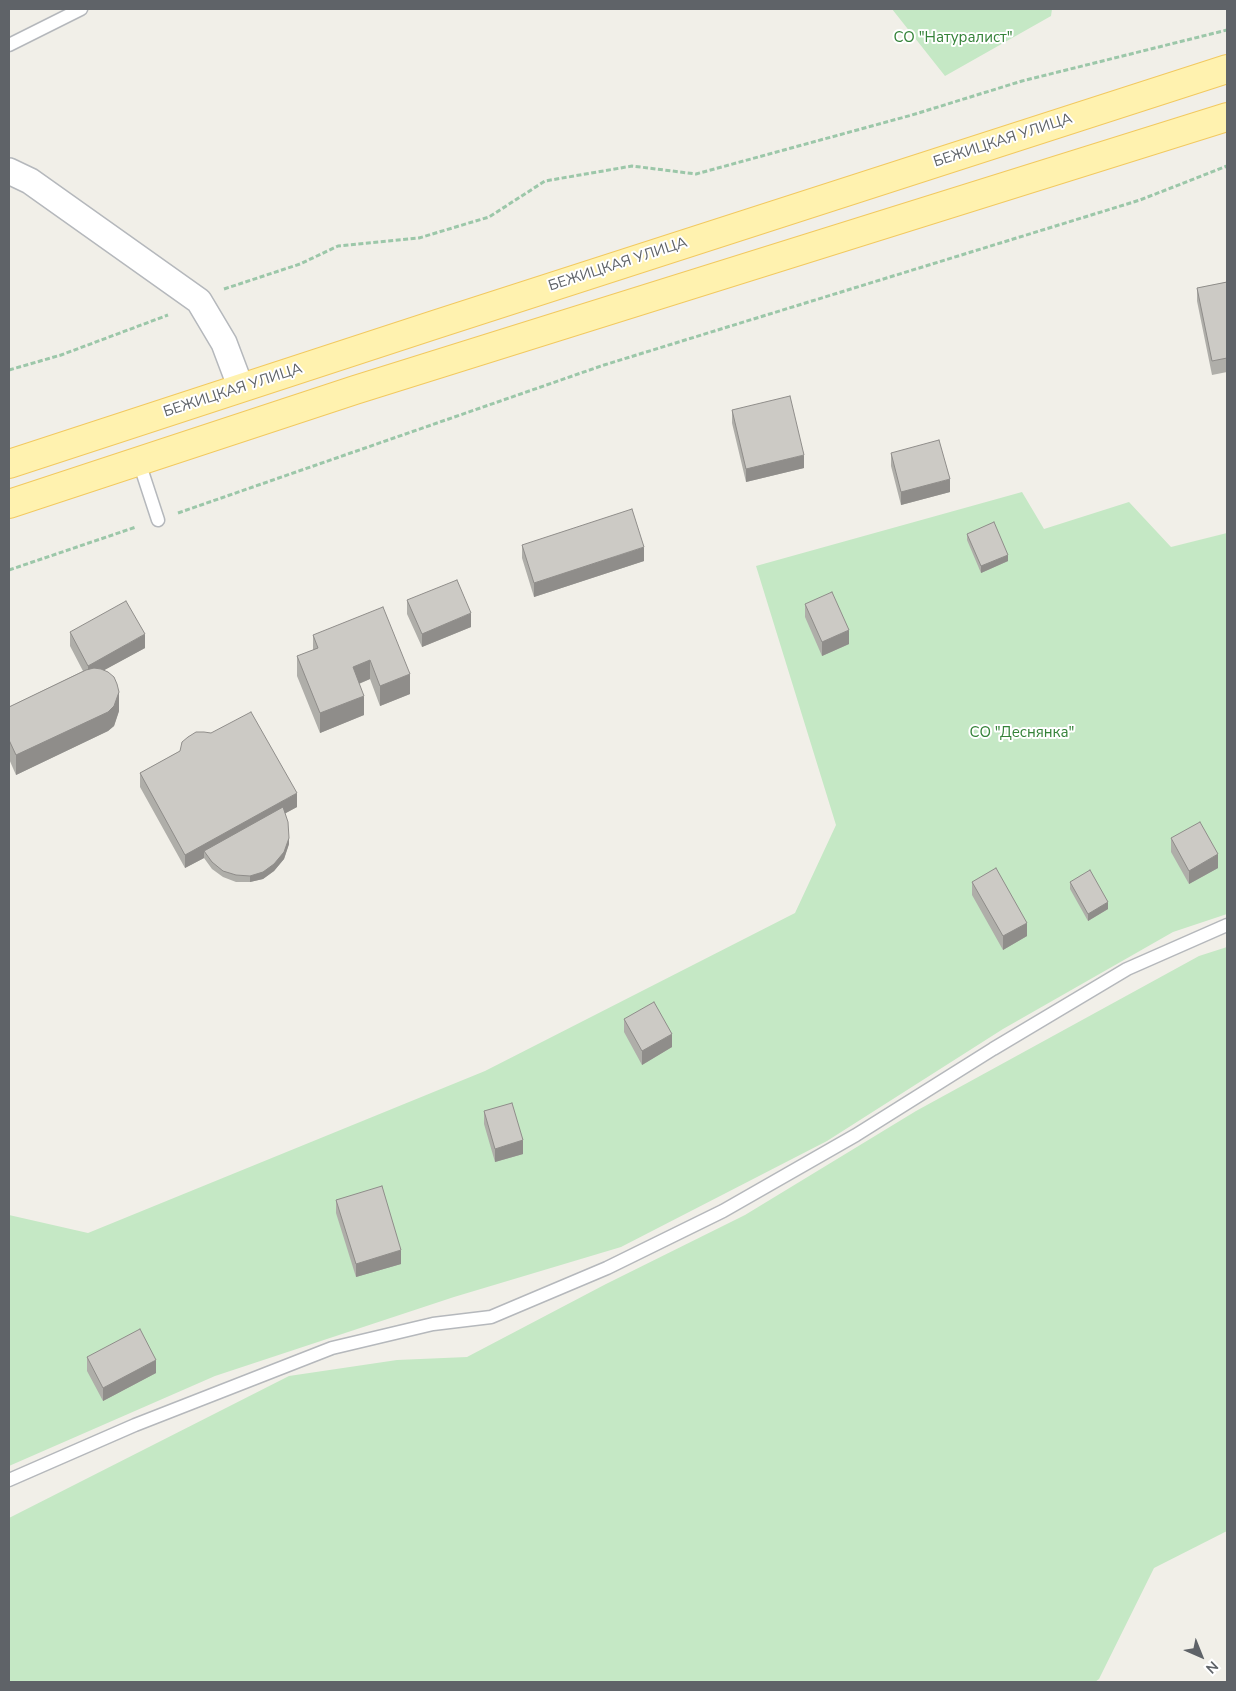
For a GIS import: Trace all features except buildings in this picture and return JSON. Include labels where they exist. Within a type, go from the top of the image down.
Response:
[{"type":"main road","name":"БЕЖИЦКАЯ УЛИЦА","points":[[9,464],[1227,69]]},
{"type":"main road","points":[[9,504],[355,390],[1227,117]]},
{"type":"street","points":[[9,171],[30,181],[199,301],[224,344],[241,388]]},
{"type":"lane","points":[[9,45],[81,9]]},
{"type":"lane","points":[[139,462],[158,520]]},
{"type":"lane","points":[[9,1480],[135,1426],[332,1348],[433,1324],[491,1317],[607,1268],[723,1211],[856,1135],[993,1049],[1126,969],[1227,925]]},
{"type":"path","points":[[9,370],[125,331],[217,292],[300,264],[338,246],[419,238],[489,217],[544,181],[632,166],[696,174],[912,116],[1022,81],[1227,30]]},
{"type":"path","points":[[9,570],[604,364],[1140,200],[1227,166]]},
{"type":"green space","name":"СО \"Натуралист\"","points":[[892,9],[1052,9],[1051,16],[945,76]]},
{"type":"green space","name":"СО \"Деснянка\"","points":[[1022,492],[1044,529],[1129,502],[1171,547],[1227,533],[1227,914],[1173,932],[1003,1029],[827,1141],[621,1247],[454,1297],[215,1376],[9,1466],[9,1215],[88,1233],[485,1071],[795,913],[836,825],[756,566]]},
{"type":"green space","points":[[1227,947],[1227,1531],[1154,1568],[1099,1679],[1095,1682],[9,1682],[9,1518],[289,1376],[397,1360],[467,1357],[606,1284],[745,1215],[916,1111],[1199,956]]}]
